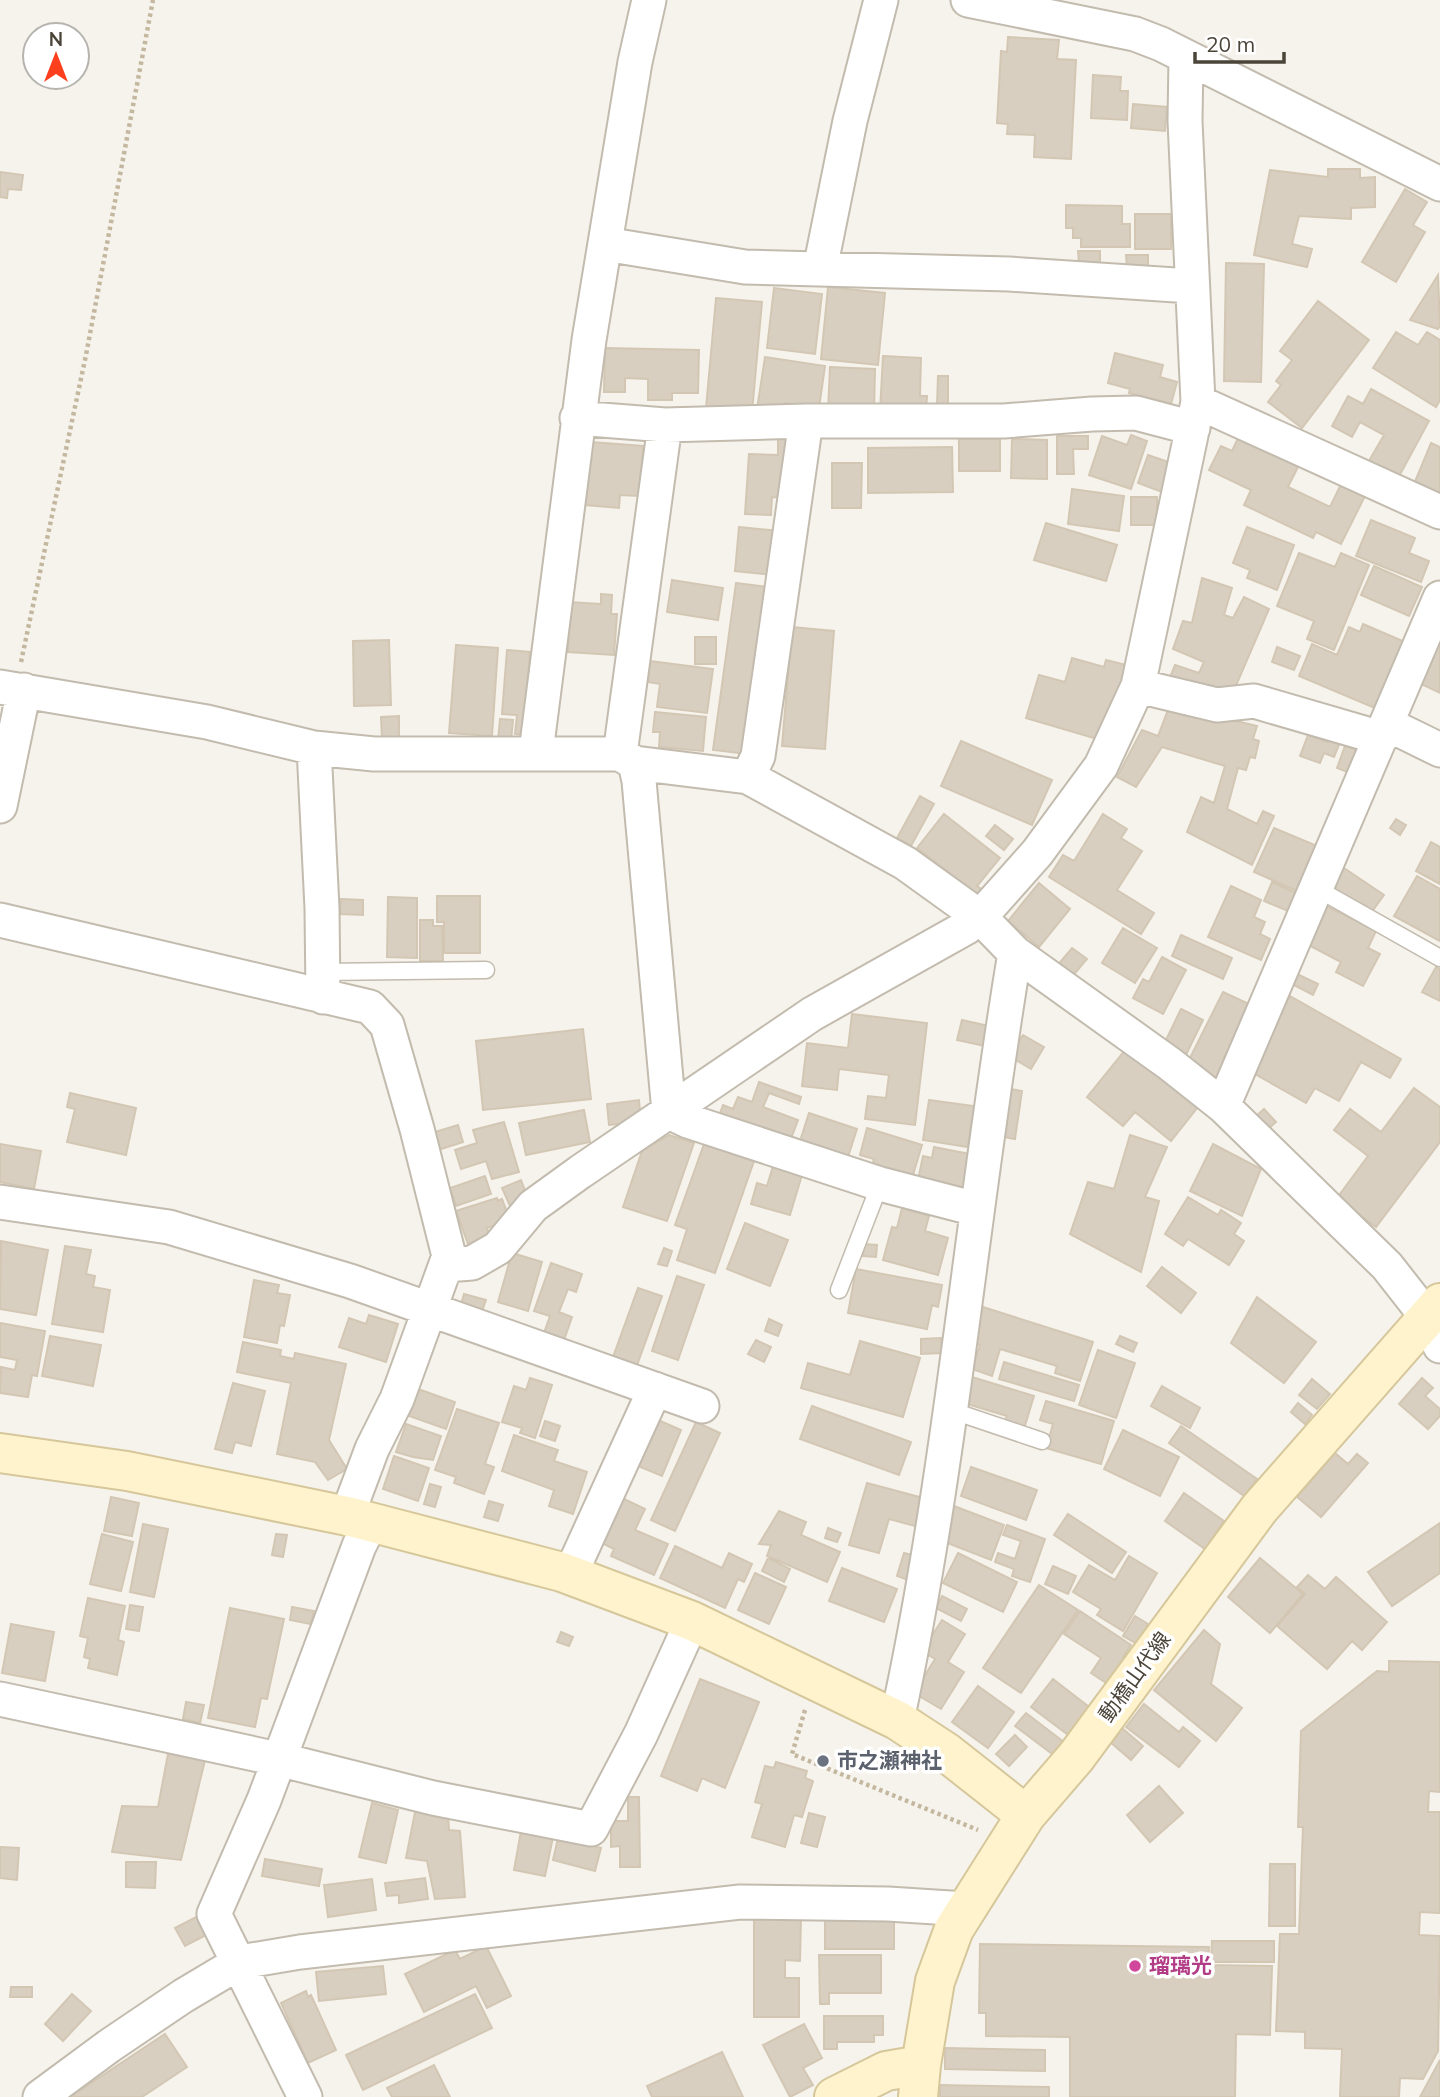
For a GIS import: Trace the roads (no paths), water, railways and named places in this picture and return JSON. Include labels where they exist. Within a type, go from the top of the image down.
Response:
[{"type":"street","points":[[536,752],[577,418],[635,62],[649,0]]},
{"type":"street","points":[[820,269],[850,121],[881,0]]},
{"type":"street","points":[[968,0],[1135,34],[1161,44],[1440,184]]},
{"type":"street","points":[[446,1265],[472,1263],[498,1248],[533,1206],[580,1172],[812,1014],[967,927],[1037,853],[1101,766],[1138,685],[1195,415],[1185,121],[1186,57]]},
{"type":"street","points":[[605,244],[745,267],[1009,274],[1191,286]]},
{"type":"street","points":[[577,418],[665,425],[806,421],[1004,421],[1136,413],[1195,415],[1440,512]]},
{"type":"street","points":[[748,777],[758,756],[806,421]]},
{"type":"street","points":[[665,425],[627,759],[639,781],[669,1112]]},
{"type":"street","points":[[1223,1106],[1440,598]]},
{"type":"street","points":[[1138,685],[1217,705],[1254,701],[1384,731],[1440,750]]},
{"type":"street","points":[[0,806],[13,688],[207,722],[314,748],[374,754],[536,752],[627,759],[748,777],[905,863],[979,917],[1015,953],[1223,1106],[1387,1266],[1436,1322]]},
{"type":"street","points":[[314,748],[323,985]]},
{"type":"street","points":[[0,920],[323,985],[370,1007],[387,1025],[417,1129],[449,1256],[397,1399],[372,1450],[359,1519],[359,1546],[264,1800],[215,1914],[305,2097]]},
{"type":"street","points":[[897,1720],[935,1526],[976,1209],[1015,953]]},
{"type":"street","points":[[669,1112],[688,1121],[880,1184],[976,1209]]},
{"type":"street","points":[[0,1202],[169,1227],[350,1281],[702,1406]]},
{"type":"street","name":"動橋山代線","points":[[920,2081],[936,1981],[954,1928],[1026,1815],[1076,1757],[1259,1509],[1436,1322]]},
{"type":"street","points":[[569,1575],[655,1389]]},
{"type":"street","points":[[0,1453],[127,1471],[359,1519],[569,1575],[692,1621],[897,1720],[946,1752],[1026,1815]]},
{"type":"street","points":[[0,1699],[278,1759],[433,1798],[591,1829],[641,1734],[692,1621]]},
{"type":"street","points":[[40,2097],[183,1996],[240,1962],[300,1952],[740,1902],[888,1903],[966,1909]]},
{"type":"street","points":[[834,2097],[886,2071],[920,2081]]},
{"type":"lane","points":[[1316,888],[1440,958]]},
{"type":"lane","points":[[323,985],[486,971]]},
{"type":"lane","points":[[839,1290],[880,1184]]},
{"type":"lane","points":[[950,1410],[1042,1441]]},
{"type":"place","name":"市之瀬神社","points":[[823,1761]]},
{"type":"place","name":"瑠璃光","points":[[1135,1966]]}]
